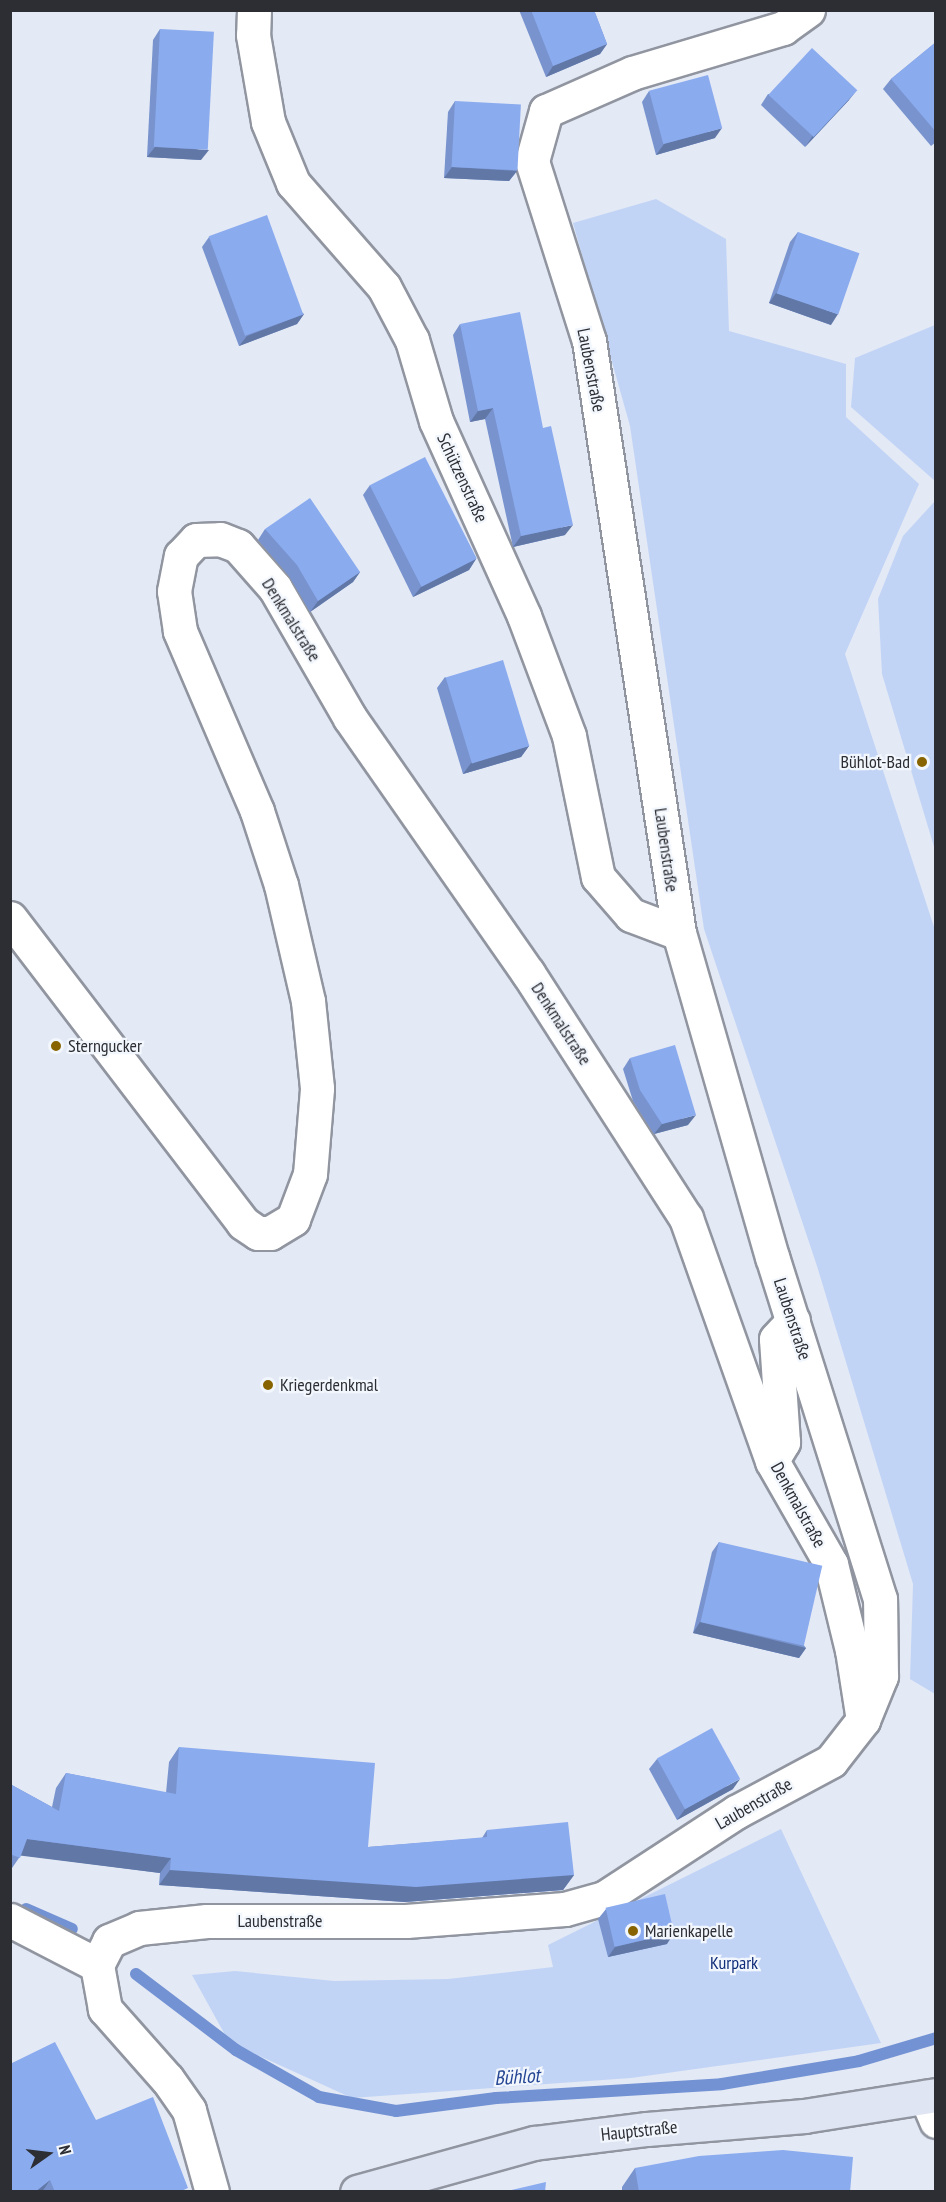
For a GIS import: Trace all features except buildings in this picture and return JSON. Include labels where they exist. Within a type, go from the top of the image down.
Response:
[{"type":"main road","name":"Hauptstraße","points":[[357,2192],[534,2143],[647,2129],[932,2104]]},
{"type":"street","name":"Schützenstraße","points":[[254,10],[252,35],[272,133],[292,183],[384,287],[411,340],[436,421],[524,616],[568,736],[598,877],[632,915],[679,933]]},
{"type":"street","name":"Laubenstraße","points":[[97,1965],[110,1941],[139,1928],[207,1921],[405,1921],[488,1916],[565,1909],[604,1898],[736,1812],[831,1761],[862,1720],[881,1676],[880,1599],[793,1321],[679,933],[589,341],[532,161],[546,111],[632,73],[783,28],[808,10]]},
{"type":"street","name":"Denkmalstraße","points":[[10,918],[243,1223],[258,1233],[270,1233],[293,1219],[310,1174],[316,1088],[308,1001],[281,885],[261,822],[180,631],[174,591],[181,556],[196,540],[220,539],[238,546],[275,588],[350,718],[528,973],[686,1218],[772,1461],[831,1564],[852,1650],[862,1720]]},
{"type":"street","points":[[772,1461],[783,1442],[776,1339],[793,1321]]},
{"type":"street","points":[[10,1920],[97,1965],[105,2009],[167,2079],[189,2110],[212,2192]]},
{"type":"green space","points":[[656,199],[726,239],[729,331],[846,364],[846,417],[919,484],[845,654],[935,930],[935,1694],[910,1679],[913,1584],[817,1266],[704,929],[630,426],[573,223]]},
{"type":"green space","points":[[935,325],[935,481],[851,407],[855,358]]},
{"type":"green space","name":"Bühlot-Bad","points":[[935,501],[935,850],[882,674],[878,599],[903,536]]},
{"type":"green space","name":"Kurpark","points":[[781,1829],[881,2043],[631,2078],[352,2098],[229,2042],[192,1975],[235,1971],[334,1981],[448,1979],[553,1967],[548,1945]]},
{"type":"waterway","name":"Bühlot","points":[[26,1909],[72,1929]]},
{"type":"waterway","name":"Bühlot","points":[[136,1974],[236,2050],[319,2097],[396,2111],[496,2098],[722,2084],[859,2061],[936,2038]]},
{"type":"place","name":"Bühlot-Bad","points":[[922,762]]},
{"type":"place","name":"Sterngucker","points":[[56,1046]]},
{"type":"place","name":"Kriegerdenkmal","points":[[268,1385]]},
{"type":"place","name":"Marienkapelle","points":[[633,1931]]}]
